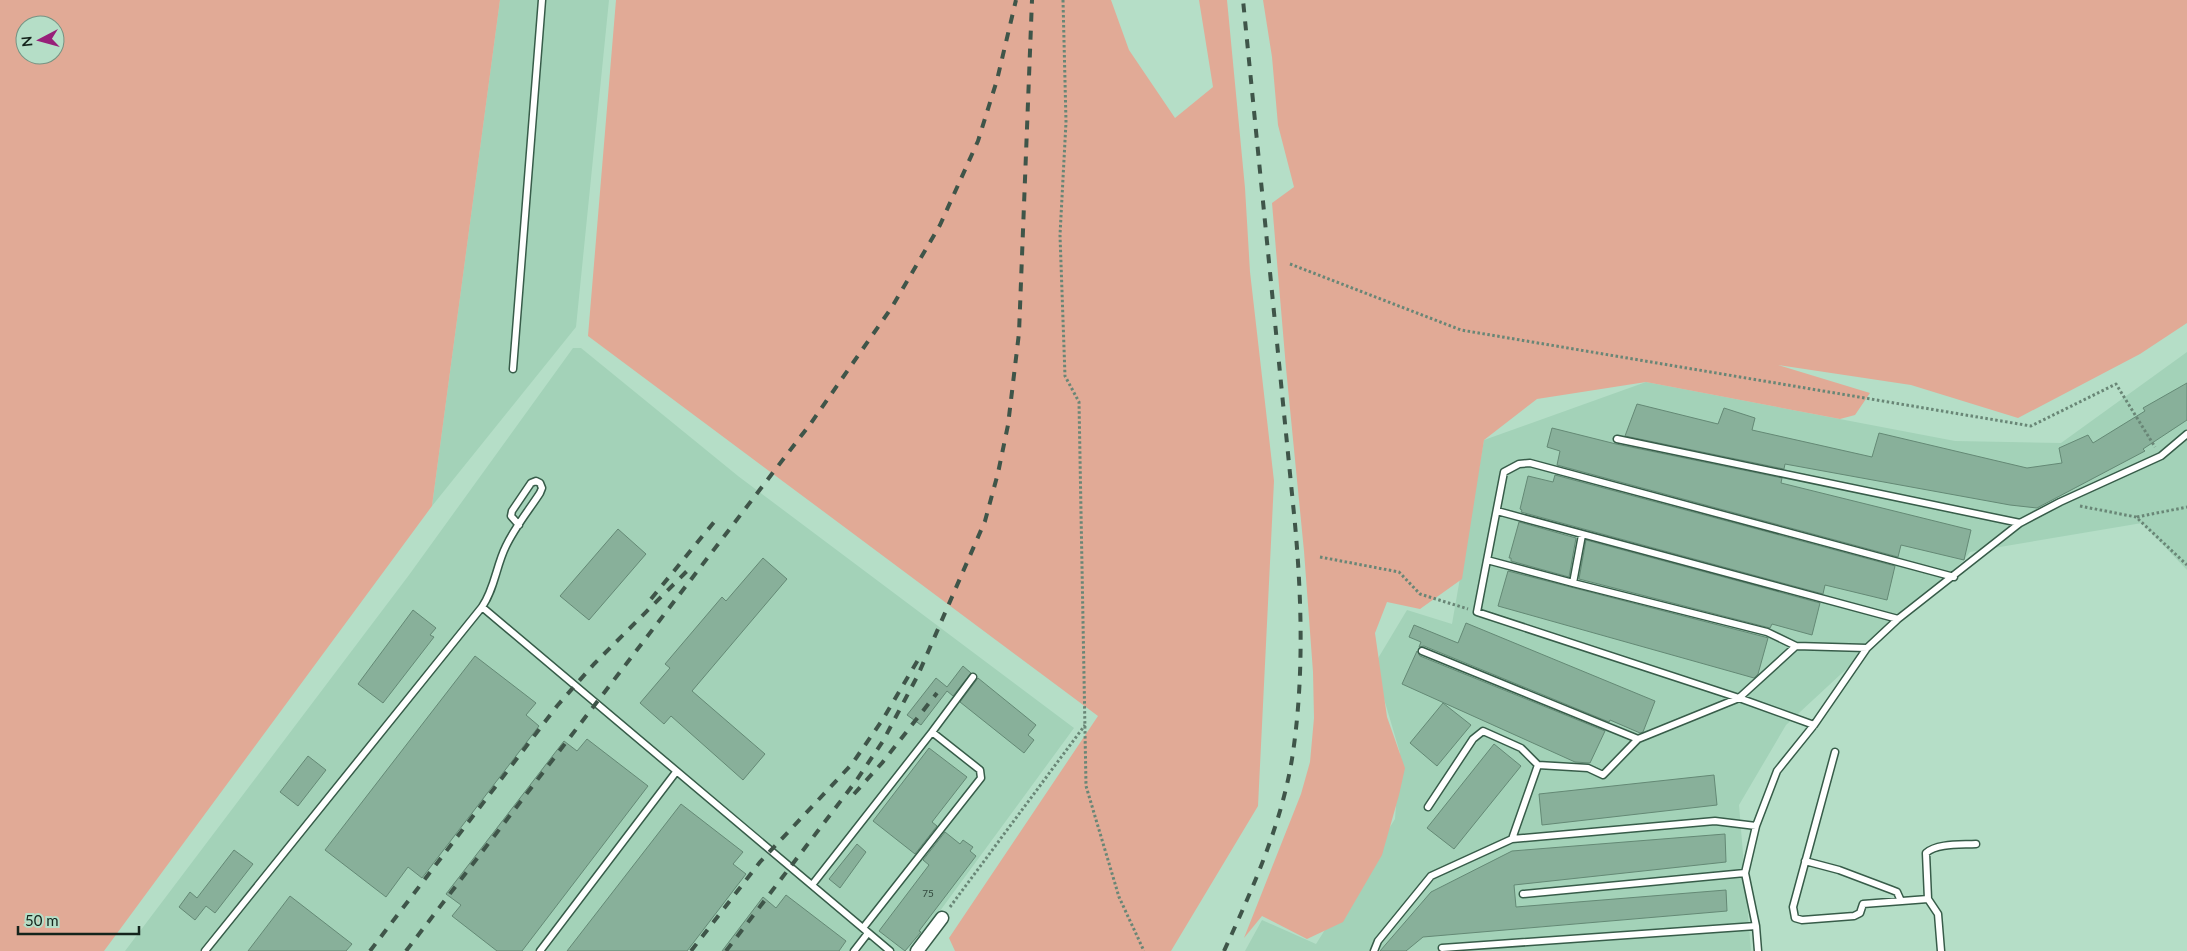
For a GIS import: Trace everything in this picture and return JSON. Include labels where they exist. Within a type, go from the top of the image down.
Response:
[{"type":"street","points":[[917,951],[942,918]]},
{"type":"lane","points":[[513,369],[542,0]]},
{"type":"lane","points":[[1758,951],[1756,926],[1745,873],[1756,826],[1776,771],[1814,724],[1867,648],[1898,620],[2020,523],[2060,502],[2161,456],[2187,434]]},
{"type":"lane","points":[[1617,438],[2020,523]]},
{"type":"lane","points":[[1814,724],[1477,612],[1504,472],[1519,464],[1530,463],[1954,577]]},
{"type":"lane","points":[[205,951],[482,607],[492,589],[507,544],[540,493],[542,488],[540,483],[536,481],[531,483],[510,516],[519,525]]},
{"type":"lane","points":[[1497,511],[1898,620]]},
{"type":"lane","points":[[1573,584],[1582,535]]},
{"type":"lane","points":[[1488,560],[1573,584],[1767,632],[1796,646],[1867,648]]},
{"type":"lane","points":[[482,607],[890,951]]},
{"type":"lane","points":[[1428,807],[1473,740],[1483,731],[1521,748],[1538,765],[1588,768],[1603,775],[1638,739],[1738,698],[1796,646]]},
{"type":"lane","points":[[1422,651],[1638,739]]},
{"type":"lane","points":[[812,885],[973,677]]},
{"type":"lane","points":[[854,951],[865,930],[981,778],[980,770],[932,732]]},
{"type":"lane","points":[[1835,752],[1793,907],[1795,918],[1798,920],[1854,916],[1860,914],[1863,904],[1928,899]]},
{"type":"lane","points":[[1512,839],[1538,765]]},
{"type":"lane","points":[[540,951],[676,772]]},
{"type":"lane","points":[[1374,951],[1378,941],[1431,876],[1512,839],[1715,821],[1756,826]]},
{"type":"lane","points":[[1942,951],[1938,914],[1928,899],[1926,853],[1931,848],[1976,844]]},
{"type":"lane","points":[[1805,861],[1840,870],[1897,892],[1901,901]]},
{"type":"lane","points":[[1523,894],[1745,873]]},
{"type":"lane","points":[[1442,948],[1756,926]]},
{"type":"path","points":[[1063,0],[1066,122],[1060,235],[1065,376],[1078,402],[1086,786],[1118,897],[1144,951]]},
{"type":"path","points":[[1290,264],[1461,330],[2031,426],[2116,384],[2161,456]]},
{"type":"path","points":[[2060,502],[2136,517],[2187,507]]},
{"type":"path","points":[[2136,517],[2187,565]]},
{"type":"path","points":[[1320,557],[1399,572],[1420,594],[1477,612]]},
{"type":"path","points":[[942,918],[1085,725]]},
{"type":"shaded area","points":[[0,0],[500,0],[432,506],[104,951],[0,951]]},
{"type":"shaded area","points":[[500,0],[609,0],[576,327],[432,506]]},
{"type":"shaded area","points":[[616,0],[1111,0],[1129,50],[1175,118],[1213,87],[1199,0],[1227,0],[1245,188],[1250,272],[1274,481],[1258,806],[1171,951],[955,951],[949,938],[1098,716],[588,336]]},
{"type":"shaded area","points":[[1263,0],[2187,0],[2187,323],[2140,354],[2018,418],[1911,385],[1778,365],[1870,393],[1855,415],[1840,419],[1646,382],[1537,399],[1484,440],[1462,579],[1420,609],[1387,602],[1375,633],[1387,717],[1405,768],[1382,855],[1343,922],[1307,939],[1262,916],[1244,938],[1301,794],[1310,762],[1314,718],[1313,672],[1304,551],[1272,203],[1294,187],[1278,125],[1272,57]]},
{"type":"shaded area","points":[[573,348],[581,348],[738,476],[1074,728],[915,945],[904,951],[125,951],[409,575]]},
{"type":"shaded area","points":[[2187,352],[2187,570],[2142,523],[1970,552],[1964,560],[1786,725],[1739,805],[1751,951],[1245,951],[1262,920],[1316,944],[1395,819],[1400,753],[1374,665],[1407,610],[1452,624],[1484,440],[1646,382],[1955,441],[2061,443]]},
{"type":"building","points":[[2187,383],[2187,420],[2143,449],[2145,451],[2037,508],[2010,505],[1785,464],[1784,469],[1625,436],[1637,404],[1718,424],[1724,408],[1755,418],[1752,430],[1872,457],[1879,433],[2027,468],[2062,463],[2059,448],[2088,435],[2093,443],[2145,411],[2143,408]]},
{"type":"building","points":[[1552,428],[1616,444],[1782,478],[1781,483],[1971,530],[1964,560],[1901,545],[1898,557],[1557,465],[1560,451],[1547,447]]},
{"type":"building","points":[[1555,475],[1895,566],[1887,600],[1825,585],[1823,594],[1521,512],[1522,510],[1520,509],[1528,476],[1553,482]]},
{"type":"building","points":[[1519,522],[1576,538],[1569,577],[1511,561],[1511,558],[1509,558]]},
{"type":"building","points":[[618,529],[646,554],[589,620],[560,596]]},
{"type":"building","points":[[1586,540],[1820,603],[1812,635],[1772,624],[1770,628],[1579,579]]},
{"type":"building","points":[[763,558],[787,579],[692,691],[765,754],[743,780],[671,716],[664,724],[640,703],[670,668],[665,664],[722,597],[726,601]]},
{"type":"building","points":[[1508,571],[1768,638],[1758,674],[1754,678],[1498,606]]},
{"type":"building","points":[[413,610],[436,628],[430,635],[434,637],[383,703],[358,684]]},
{"type":"building","points":[[1466,623],[1655,701],[1643,732],[1640,733],[1610,720],[1609,722],[1424,646],[1419,647],[1421,642],[1409,637],[1414,625],[1458,643]]},
{"type":"building","points":[[1417,651],[1420,656],[1605,731],[1590,763],[1575,762],[1402,684]]},
{"type":"building","points":[[475,656],[536,703],[526,715],[539,726],[422,878],[408,867],[386,897],[325,850]]},
{"type":"building","points":[[963,666],[971,673],[953,696],[947,691],[921,725],[907,715],[936,678],[947,687]]},
{"type":"building","points":[[978,678],[1036,725],[1028,735],[1034,740],[1024,753],[960,702]]},
{"type":"building","points":[[1443,703],[1471,725],[1437,766],[1410,743]]},
{"type":"building","points":[[587,739],[648,786],[522,951],[497,951],[452,916],[461,905],[446,894],[564,741],[577,751]]},
{"type":"building","points":[[1494,744],[1521,766],[1454,849],[1427,828]]},
{"type":"building","points":[[929,748],[967,777],[932,822],[937,826],[915,854],[873,821]]},
{"type":"building","points":[[308,756],[326,770],[298,806],[280,792]]},
{"type":"building","points":[[1714,775],[1717,805],[1542,825],[1539,794]]},
{"type":"building","points":[[681,804],[743,852],[733,864],[746,874],[687,951],[567,951]]},
{"type":"building","points":[[945,832],[960,844],[963,840],[973,847],[970,851],[976,856],[905,951],[879,931],[929,865],[923,860]]},
{"type":"building","points":[[1725,834],[1726,862],[1514,885],[1516,907],[1726,890],[1727,911],[1423,937],[1406,951],[1380,951],[1431,892],[1512,851]]},
{"type":"building","points":[[857,844],[866,852],[840,888],[829,879]]},
{"type":"building","points":[[234,850],[253,864],[215,913],[206,906],[195,920],[179,907],[190,892],[197,898]]},
{"type":"building","points":[[786,895],[846,941],[839,951],[722,951],[763,897],[776,908]]},
{"type":"building","points":[[290,896],[352,944],[346,951],[248,951]]},
{"type":"railway","points":[[406,951],[811,423],[892,307],[940,225],[978,141],[997,80],[1016,0]]},
{"type":"railway","points":[[726,951],[856,781],[883,741],[918,675],[985,521],[1008,425],[1019,333],[1032,0]]},
{"type":"railway","points":[[1224,951],[1255,881],[1281,809],[1296,730],[1301,642],[1295,524],[1243,0]]},
{"type":"railway","points":[[651,599],[719,516]]},
{"type":"railway","points":[[370,951],[557,706],[594,664],[692,566]]},
{"type":"railway","points":[[691,951],[760,862],[852,764],[883,719],[918,660]]},
{"type":"railway","points":[[854,794],[882,763],[937,693]]}]
